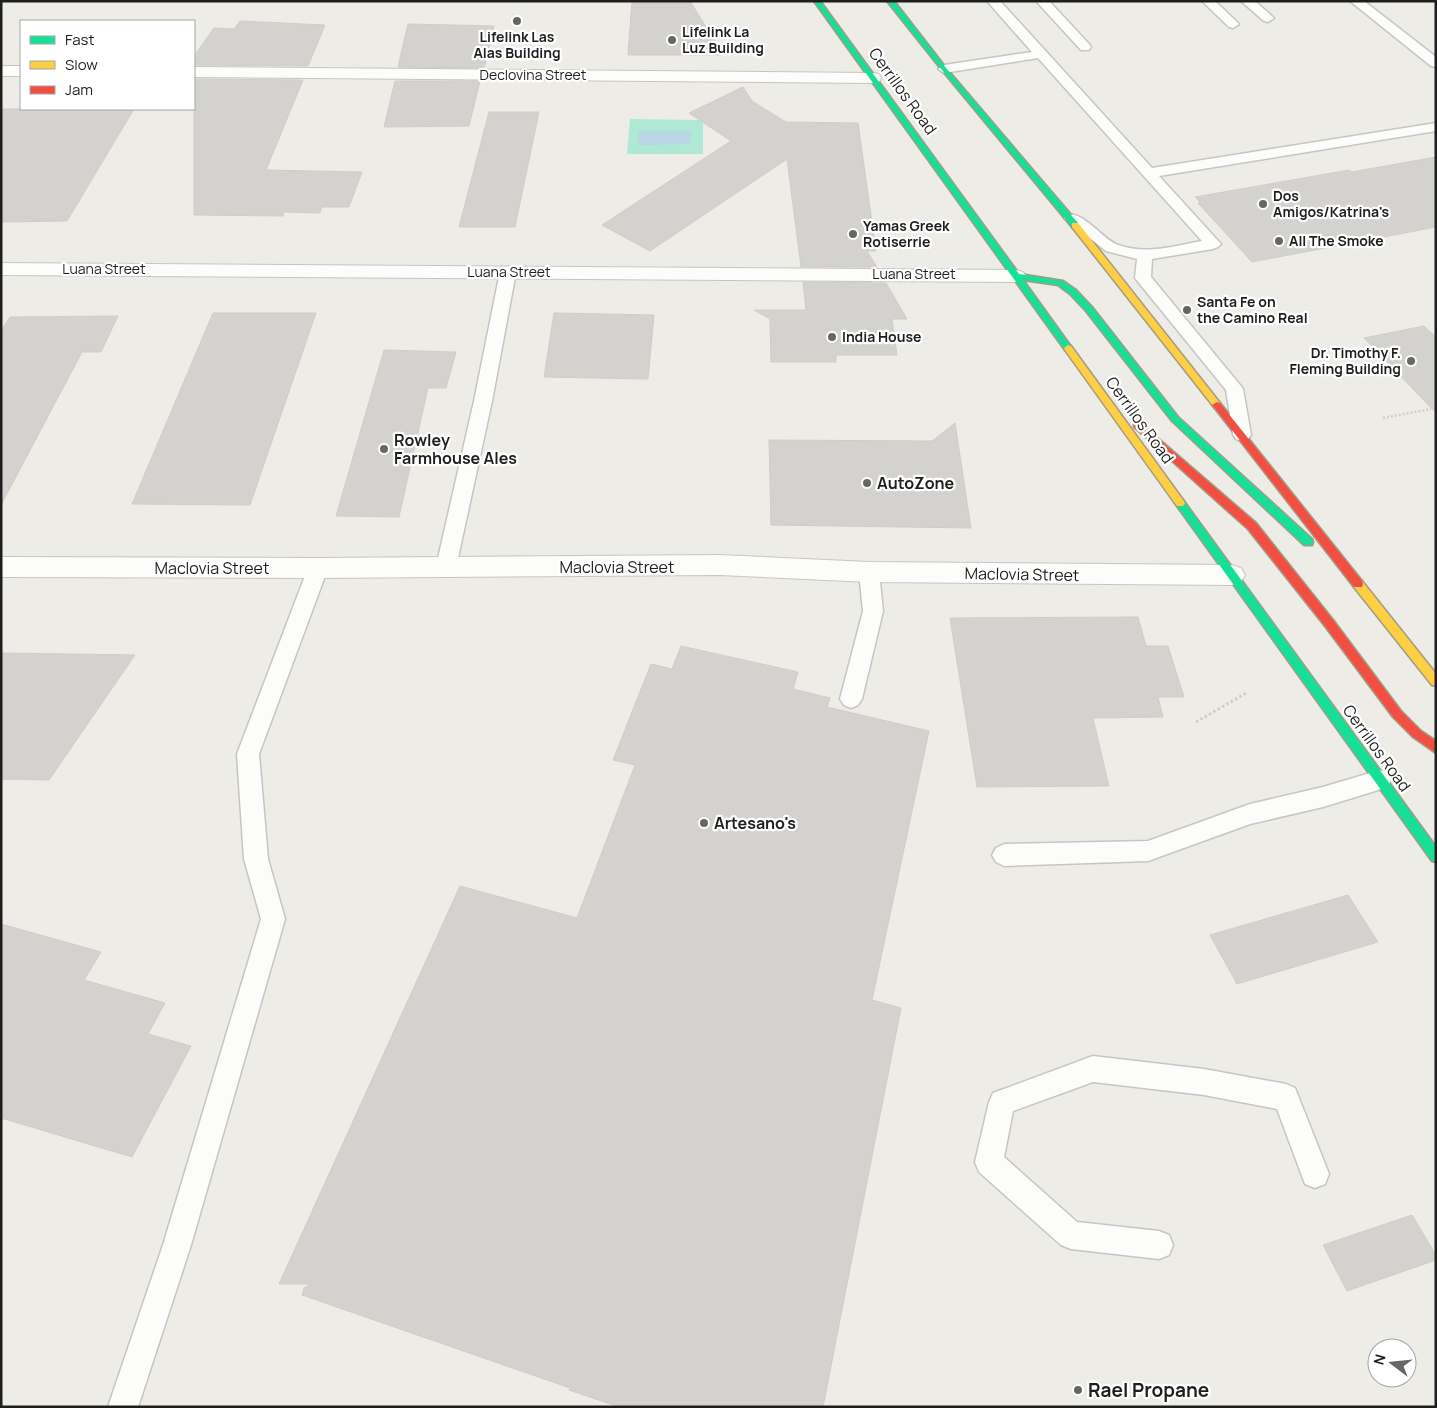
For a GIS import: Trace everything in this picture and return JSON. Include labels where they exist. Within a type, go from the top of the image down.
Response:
[{"type":"main road","name":"Cerrillos Road","points":[[817,1],[1436,857]]},
{"type":"main road","points":[[890,1],[944,69],[1069,217],[1242,435],[1366,596],[1436,682]]},
{"type":"main road","points":[[1016,276],[1060,283],[1073,292],[1089,309],[1175,419],[1366,596]]},
{"type":"main road","points":[[1100,392],[1252,526],[1330,623],[1397,714],[1417,734],[1436,748]]},
{"type":"street","points":[[1,71],[20,71]]},
{"type":"street","name":"Declovina Street","points":[[195,72],[873,78]]},
{"type":"street","name":"Luana Street","points":[[1,269],[1016,276]]},
{"type":"street","name":"Maclovia Street","points":[[1,567],[446,568],[719,565],[869,572],[1232,575]]},
{"type":"lane","points":[[994,1],[1213,244],[1145,256],[1111,248],[1069,217]]},
{"type":"lane","points":[[1042,1],[1085,47]]},
{"type":"lane","points":[[1208,1],[1233,24]]},
{"type":"lane","points":[[1247,1],[1268,18]]},
{"type":"lane","points":[[1356,1],[1436,63]]},
{"type":"lane","points":[[944,69],[1041,54]]},
{"type":"lane","points":[[1149,173],[1436,127]]},
{"type":"lane","points":[[1145,256],[1143,278],[1234,389],[1242,435]]},
{"type":"lane","points":[[446,568],[483,402],[508,272]]},
{"type":"lane","points":[[123,1407],[177,1245],[273,919],[256,860],[248,754],[318,568]]},
{"type":"lane","points":[[851,699],[873,610],[869,572]]},
{"type":"lane","points":[[1004,855],[1148,851],[1250,814],[1322,797],[1380,780]]},
{"type":"lane","points":[[1159,1245],[1071,1235],[989,1162],[1002,1102],[1093,1069],[1204,1082],[1286,1097],[1315,1174]]},
{"type":"path","points":[[1383,418],[1431,409]]},
{"type":"path","points":[[1196,722],[1248,692]]},
{"type":"green space","points":[[630,119],[699,120],[703,122],[703,154],[627,154]]},
{"type":"water","points":[[639,131],[692,131],[689,144],[638,145]]},
{"type":"building","name":"Lifelink La Luz Building","points":[[632,1],[690,1],[723,55],[628,55]]},
{"type":"building","points":[[240,21],[325,25],[308,66],[195,65],[195,55],[214,28],[234,29]]},
{"type":"building","points":[[408,24],[494,26],[484,68],[398,67]]},
{"type":"building","points":[[195,79],[303,80],[266,170],[362,172],[349,207],[322,207],[320,213],[284,212],[283,216],[194,215]]},
{"type":"building","points":[[395,81],[480,81],[469,126],[384,127]]},
{"type":"building","points":[[743,87],[752,101],[786,122],[858,123],[876,251],[867,251],[877,267],[801,267],[787,159],[650,251],[602,225],[731,141],[689,113]]},
{"type":"building","points":[[1,109],[133,110],[67,221],[1,222]]},
{"type":"building","points":[[489,112],[539,112],[515,227],[459,227]]},
{"type":"building","points":[[1436,157],[1436,227],[1252,262],[1198,203],[1200,202],[1195,197],[1349,170],[1352,172]]},
{"type":"building","name":"India House","points":[[803,282],[886,283],[907,319],[892,319],[897,355],[836,355],[836,362],[771,362],[770,319],[754,310],[806,310]]},
{"type":"building","points":[[213,313],[316,313],[250,505],[132,504]]},
{"type":"building","points":[[554,313],[654,315],[648,379],[544,377]]},
{"type":"building","points":[[118,316],[101,352],[82,352],[1,505],[1,331],[10,317]]},
{"type":"building","name":"Dr. Timothy F. Fleming Building","points":[[1424,326],[1436,337],[1436,413],[1364,338]]},
{"type":"building","points":[[384,350],[456,352],[446,388],[428,388],[399,517],[336,516]]},
{"type":"building","name":"AutoZone","points":[[955,423],[971,528],[771,525],[769,440],[932,441]]},
{"type":"building","points":[[1138,617],[1146,646],[1168,646],[1184,697],[1158,697],[1163,717],[1093,718],[1109,786],[977,787],[950,618]]},
{"type":"building","points":[[681,646],[798,672],[793,689],[830,698],[827,707],[929,731],[872,1000],[901,1008],[823,1407],[619,1407],[569,1390],[570,1388],[302,1295],[304,1288],[311,1284],[279,1284],[460,886],[577,918],[635,765],[613,760],[651,664],[672,669]]},
{"type":"building","points":[[1,653],[135,655],[49,780],[1,779]]},
{"type":"building","points":[[1348,895],[1378,942],[1237,984],[1210,935]]},
{"type":"building","points":[[1,924],[101,952],[84,980],[165,1003],[148,1034],[191,1046],[132,1157],[1,1118]]},
{"type":"building","points":[[1412,1215],[1436,1255],[1436,1260],[1347,1291],[1323,1245]]},
{"type":"traffic: fast","points":[[817,1],[1068,348]]},
{"type":"traffic: fast","points":[[890,1],[944,69],[1075,225]]},
{"type":"traffic: fast","points":[[1016,276],[1060,283],[1073,292],[1089,309],[1175,419],[1308,542]]},
{"type":"traffic: fast","points":[[1180,503],[1436,857]]},
{"type":"traffic: slow","points":[[1075,225],[1217,405]]},
{"type":"traffic: slow","points":[[1068,348],[1180,503]]},
{"type":"traffic: slow","points":[[1358,584],[1436,682]]},
{"type":"traffic: jam","points":[[1217,405],[1358,584]]},
{"type":"traffic: jam","points":[[1137,425],[1252,526],[1329,623],[1397,714],[1417,734],[1436,748]]},
{"type":"place","name":"Lifelink Las Alas Building","points":[[517,21]]},
{"type":"place","name":"Lifelink La Luz Building","points":[[672,40]]},
{"type":"place","name":"Dos Amigos/Katrina's","points":[[1263,204]]},
{"type":"place","name":"Yamas Greek Rotiserrie","points":[[853,234]]},
{"type":"place","name":"All The Smoke","points":[[1279,241]]},
{"type":"place","name":"Santa Fe on the Camino Real","points":[[1187,310]]},
{"type":"place","name":"India House","points":[[832,337]]},
{"type":"place","name":"Dr. Timothy F. Fleming Building","points":[[1411,361]]},
{"type":"place","name":"Rowley Farmhouse Ales","points":[[384,449]]},
{"type":"place","name":"AutoZone","points":[[867,483]]},
{"type":"place","name":"Artesano's","points":[[704,823]]},
{"type":"place","name":"Rael Propane","points":[[1078,1390]]}]
